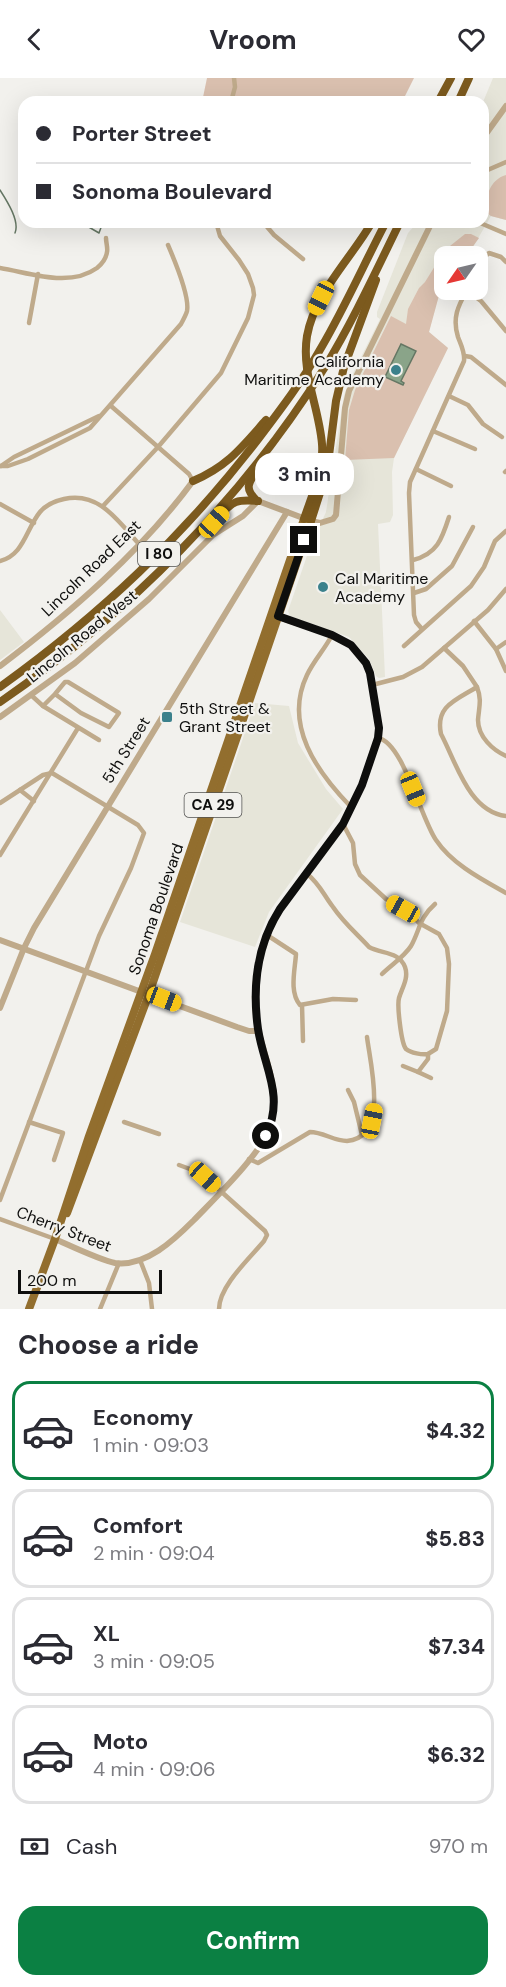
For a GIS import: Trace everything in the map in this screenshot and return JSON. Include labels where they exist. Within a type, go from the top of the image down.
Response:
[{"type":"highway","points":[[442,96],[452,78]]},
{"type":"highway","points":[[445,96],[452,78]]},
{"type":"highway","points":[[461,96],[469,78]]},
{"type":"highway","name":"CA 29","points":[[308,520],[318,478],[322,447],[320,424],[306,361],[310,325],[321,298],[368,228]]},
{"type":"highway","name":"I 80","points":[[0,687],[53,648],[102,607],[168,544],[216,493],[292,395],[322,347],[383,228]]},
{"type":"highway","name":"I 80","points":[[0,702],[88,636],[166,565],[238,486],[295,413],[324,368],[341,340],[397,228]]},
{"type":"highway","name":"CA 29","points":[[308,520],[329,464],[336,401],[344,367],[390,242]]},
{"type":"highway","points":[[193,481],[209,475],[226,463],[292,395]]},
{"type":"highway","points":[[258,501],[250,493],[249,483],[271,454],[284,426]]},
{"type":"highway","points":[[166,565],[191,547],[231,504],[242,500],[258,501]]},
{"type":"main road","name":"Sonoma Boulevard","points":[[29,1309],[55,1239],[74,1177],[145,992],[308,520]]},
{"type":"street","points":[[233,96],[234,78]]},
{"type":"street","points":[[489,130],[506,106]]},
{"type":"street","points":[[489,169],[506,162]]},
{"type":"street","points":[[489,227],[506,234]]},
{"type":"street","points":[[103,506],[158,447],[220,373],[240,337],[253,304],[254,295],[248,274],[220,237],[218,228]]},
{"type":"street","points":[[268,228],[303,259]]},
{"type":"street","points":[[258,501],[308,520],[327,522],[336,515],[345,408],[349,391],[429,228]]},
{"type":"street","points":[[0,268],[68,279],[88,274],[100,266],[105,258],[106,238]]},
{"type":"street","points":[[0,466],[14,456],[104,413],[181,324],[187,312],[186,299],[177,266],[168,245]]},
{"type":"street","points":[[488,254],[501,257],[506,262]]},
{"type":"street","points":[[28,323],[38,274]]},
{"type":"street","points":[[422,629],[416,622],[410,482],[465,356],[454,325],[456,311],[461,300]]},
{"type":"street","points":[[479,300],[506,331]]},
{"type":"street","points":[[465,356],[471,357],[506,385]]},
{"type":"street","points":[[449,396],[468,405],[483,424],[502,437]]},
{"type":"street","points":[[111,406],[189,474],[193,481]]},
{"type":"street","points":[[433,431],[475,449]]},
{"type":"street","points":[[416,469],[452,486]]},
{"type":"street","name":"Lincoln Road East","points":[[0,666],[108,575],[139,544],[193,481]]},
{"type":"street","points":[[0,561],[8,558],[20,547],[40,512],[59,500],[72,497],[92,500],[103,506],[139,544]]},
{"type":"street","name":"Lincoln Road West","points":[[0,717],[107,637],[213,535],[243,516],[258,501]]},
{"type":"street","points":[[0,504],[34,523]]},
{"type":"street","name":"5th Street","points":[[0,1008],[24,948],[107,806],[287,512]]},
{"type":"street","points":[[413,560],[427,555],[442,540],[449,517]]},
{"type":"street","points":[[414,593],[426,589],[452,567],[473,527]]},
{"type":"street","points":[[404,646],[471,586],[484,567],[495,541],[506,531]]},
{"type":"street","points":[[372,685],[396,680],[422,667],[488,610],[506,589]]},
{"type":"street","points":[[100,1309],[119,1263],[140,1260],[162,1248],[183,1231],[265,1139],[270,1128],[274,1098],[271,1074],[258,1030],[255,990],[257,968],[271,923],[343,824],[362,785],[378,738],[379,718],[370,673],[351,645],[332,635],[274,616]]},
{"type":"street","points":[[474,621],[496,649],[506,670]]},
{"type":"street","points":[[332,635],[305,680],[298,705],[299,722],[311,757],[334,789],[351,807]]},
{"type":"street","points":[[496,649],[506,642]]},
{"type":"street","points":[[444,648],[463,666],[477,687],[481,701],[479,729],[493,749],[506,756]]},
{"type":"street","points":[[43,706],[64,682],[68,682],[119,713],[109,727],[81,713],[55,694]]},
{"type":"street","points":[[477,687],[447,706],[440,718],[441,734],[473,797],[482,807],[506,816]]},
{"type":"street","points":[[31,695],[43,706],[99,740]]},
{"type":"street","points":[[0,855],[52,772],[81,713]]},
{"type":"street","points":[[378,738],[389,742],[393,747],[404,767],[428,825],[441,847],[470,872],[506,893]]},
{"type":"street","points":[[0,1200],[86,971],[144,833],[132,821],[52,772]]},
{"type":"street","points":[[0,803],[43,775],[52,772]]},
{"type":"street","points":[[20,790],[34,801]]},
{"type":"street","points":[[306,873],[322,888],[331,906],[369,947],[394,955],[405,967],[406,979],[399,1000],[403,1042],[406,1049],[428,1054],[435,1049],[447,1011],[449,955],[444,940],[439,934],[419,923],[410,913],[386,899],[360,875],[355,864],[353,843],[343,824]]},
{"type":"street","points":[[382,974],[411,946],[419,923],[435,904]]},
{"type":"street","points":[[267,935],[296,954],[294,988],[296,999],[302,1005],[303,1041]]},
{"type":"street","points":[[0,940],[249,1031],[258,1030]]},
{"type":"street","points":[[302,1005],[333,999],[356,1000]]},
{"type":"street","points":[[249,1159],[258,1163],[310,1132],[347,1141],[362,1135],[367,1130],[372,1121],[374,1109],[367,1037]]},
{"type":"street","points":[[418,1072],[428,1059],[428,1054]]},
{"type":"street","points":[[403,1066],[431,1078]]},
{"type":"street","points":[[348,1090],[354,1102],[362,1135]]},
{"type":"street","points":[[29,1122],[63,1133],[54,1160]]},
{"type":"street","points":[[124,1122],[159,1134]]},
{"type":"street","points":[[179,1165],[198,1172],[266,1231],[264,1241],[225,1289],[220,1298],[219,1309]]},
{"type":"street","name":"Cherry Street","points":[[0,1219],[119,1263]]},
{"type":"street","points":[[140,1260],[149,1283],[152,1309]]},
{"type":"shaded area","points":[[207,78],[414,78],[405,96],[203,96]]},
{"type":"shaded area","name":"California Maritime Academy","points":[[493,78],[506,78],[506,220],[491,216],[489,219],[489,96],[486,96]]},
{"type":"shaded area","points":[[506,175],[506,220],[489,215],[489,192],[500,177]]},
{"type":"shaded area","name":"California Maritime Academy","points":[[413,228],[484,228],[474,246],[434,246],[434,300],[438,300],[429,332],[448,348],[394,458],[393,515],[390,522],[378,524],[385,677],[379,678],[369,659],[349,637],[290,616],[288,611],[310,547],[326,512],[344,395],[380,319],[377,317],[408,233]]},
{"type":"shaded area","points":[[465,234],[479,238],[473,246],[450,246]]},
{"type":"shaded area","points":[[434,268],[434,300],[438,300],[429,332],[448,348],[394,458],[345,460],[349,410],[355,390],[391,316],[406,324],[408,309],[419,288]]},
{"type":"shaded area","points":[[401,344],[416,351],[401,381],[403,385],[385,377]]},
{"type":"shaded area","points":[[0,610],[24,642],[0,660]]},
{"type":"shaded area","points":[[255,703],[289,706],[298,743],[326,789],[343,809],[269,912],[255,947],[180,922]]},
{"type":"waterway","points":[[0,190],[14,217],[15,233]]},
{"type":"waterway","points":[[90,228],[99,233],[101,228]]},
{"type":"place","name":"California Maritime Academy","points":[[396,370]]},
{"type":"place","name":"Cal Maritime Academy","points":[[323,587]]},
{"type":"place","name":"5th Street & Grant Street","points":[[167,717]]},
{"type":"route","points":[[266,1136],[273,1117],[274,1088],[258,1030],[255,990],[259,956],[271,923],[343,824],[362,785],[378,738],[379,728],[370,673],[366,663],[351,645],[332,635],[278,616],[304,540]]}]
